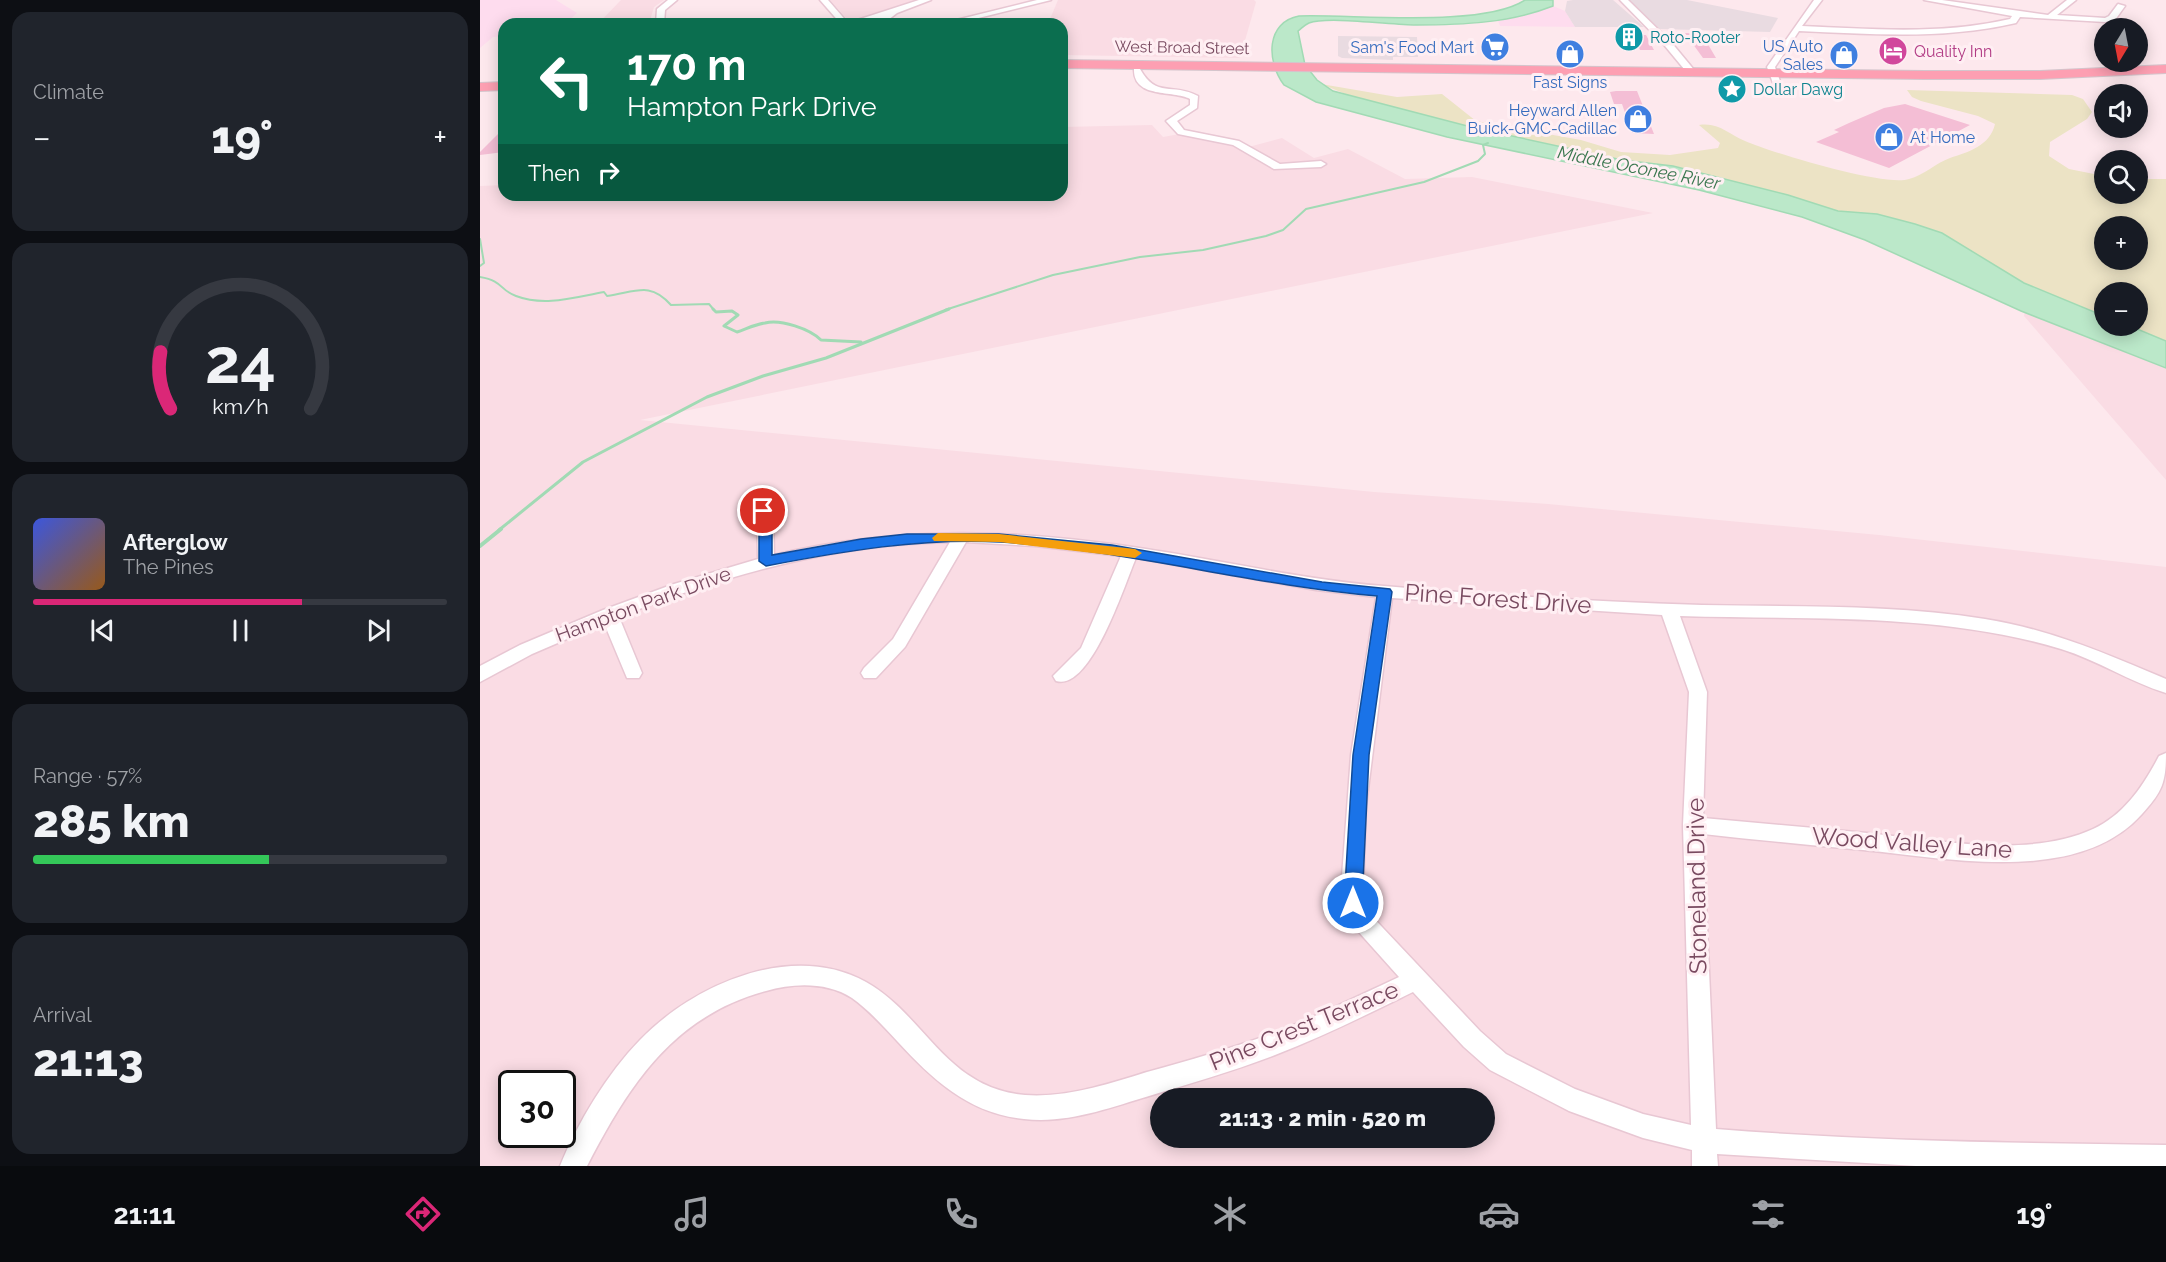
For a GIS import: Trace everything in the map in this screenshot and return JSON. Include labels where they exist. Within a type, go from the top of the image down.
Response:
[{"type":"main road","name":"West Broad Street","points":[[1068,67],[1137,71],[1258,70],[1302,67],[1346,71]]},
{"type":"main road","name":"West Broad Street","points":[[1068,67],[1258,70],[1287,74],[1346,71]]},
{"type":"main road","points":[[1346,71],[2040,75],[2166,69]]},
{"type":"main road","points":[[1346,71],[1774,72],[1963,83],[2094,85]]},
{"type":"main road","points":[[1963,83],[2166,77]]},
{"type":"main road","points":[[480,87],[498,86]]},
{"type":"street","points":[[660,18],[661,9],[673,0]]},
{"type":"street","points":[[824,0],[840,18]]},
{"type":"street","points":[[873,18],[927,0]]},
{"type":"street","points":[[970,18],[1047,0]]},
{"type":"street","points":[[1624,0],[1668,44],[1692,73]]},
{"type":"street","points":[[1774,72],[1796,28],[1818,0]]},
{"type":"street","points":[[1929,0],[2049,18],[2105,20],[2112,18],[2121,6]]},
{"type":"street","points":[[2049,18],[2072,0]]},
{"type":"street","points":[[886,18],[894,12]]},
{"type":"street","points":[[1796,28],[1958,30],[2013,21],[2019,14]]},
{"type":"street","points":[[1137,71],[1140,81],[1146,86],[1195,98],[1194,106],[1171,121],[1178,131],[1236,143],[1278,167],[1321,164]]},
{"type":"street","points":[[751,501],[765,516],[766,561]]},
{"type":"street","points":[[870,673],[899,643],[961,537]]},
{"type":"street","name":"Hampton Park Drive","points":[[480,675],[521,652],[674,588],[766,561],[861,543],[961,537],[999,538],[1130,552],[1322,586],[1385,592]]},
{"type":"street","points":[[1062,676],[1088,652],[1130,552]]},
{"type":"street","name":"Pine Forest Drive","points":[[2166,686],[2066,644],[1986,625],[1896,615],[1669,610],[1385,592],[1361,755],[1352,890],[1356,913],[1365,925],[1472,1039],[1498,1062],[1569,1099],[1643,1126],[1704,1140],[1951,1155],[2166,1158]]},
{"type":"street","name":"Stoneland Drive","points":[[1669,610],[1698,692],[1693,825],[1705,1166]]},
{"type":"street","points":[[609,614],[633,673]]},
{"type":"street","name":"Wood Valley Lane","points":[[1693,825],[1974,852],[2030,851],[2090,838],[2114,827],[2141,802],[2155,783],[2166,761]]},
{"type":"street","name":"Pine Crest Terrace","points":[[573,1166],[599,1116],[627,1074],[650,1046],[672,1027],[725,996],[758,983],[793,975],[816,974],[859,990],[955,1083],[975,1095],[996,1103],[1046,1108],[1074,1106],[1221,1063],[1326,1023],[1416,980]]},
{"type":"shaded area","points":[[480,0],[556,0],[577,13],[572,18],[498,18],[498,37],[493,37],[480,48]]},
{"type":"shaded area","points":[[621,0],[664,0],[654,7],[651,18],[604,18]]},
{"type":"shaded area","points":[[830,0],[921,0],[863,18],[846,18]]},
{"type":"shaded area","points":[[1058,0],[1254,0],[1256,2],[1240,58],[1068,55],[1068,18],[1050,18]]},
{"type":"shaded area","points":[[1613,0],[1644,27],[1575,27],[1565,11],[1567,1]]},
{"type":"shaded area","points":[[1626,0],[1687,0],[1778,18],[1770,32],[1659,29],[1654,28]]},
{"type":"shaded area","points":[[1553,6],[1565,11],[1575,27],[1500,26],[1498,21]]},
{"type":"shaded area","points":[[1338,36],[1417,37],[1418,57],[1393,57],[1393,60],[1342,58],[1338,56]]},
{"type":"shaded area","points":[[1321,84],[1397,97],[1442,94],[1476,121],[1581,140],[1621,152],[1670,155],[1718,148],[1720,143],[1699,125],[1712,125],[1745,141],[1779,153],[1854,174],[1896,180],[1914,177],[1945,160],[1977,147],[1988,138],[1995,124],[1978,116],[1921,101],[1912,97],[1907,90],[2072,95],[2083,99],[2092,112],[2087,119],[2050,142],[2049,156],[2069,169],[2094,174],[2094,204],[2148,204],[2148,179],[2166,179],[2166,341],[2148,334],[2148,282],[2094,282],[2094,312],[2024,283],[1942,233],[1915,224],[1877,214],[1838,211],[1788,195],[1673,166],[1622,160],[1475,128],[1348,95]]},
{"type":"shaded area","points":[[1152,125],[1163,137],[1185,133],[1229,141],[1241,149],[1282,138],[1314,158],[1348,149],[1405,179],[1472,177],[1653,213],[640,420],[1374,492],[1548,504],[1879,535],[2166,567],[2166,1166],[480,1166],[480,186],[498,185],[498,201],[1068,201],[1068,127]]},
{"type":"shaded area","points":[[2025,311],[2166,365],[2166,480],[2024,316]]},
{"type":"water","name":"Middle Oconee River","points":[[1525,0],[1553,0],[1553,6],[1503,19],[1416,25],[1330,20],[1309,23],[1298,31],[1305,65],[1317,80],[1333,91],[1475,128],[1622,160],[1673,166],[1788,195],[1838,211],[1877,214],[1942,233],[2024,283],[2094,312],[2094,336],[2148,336],[2148,334],[2166,341],[2166,368],[2021,311],[1865,240],[1802,217],[1699,190],[1447,137],[1316,102],[1284,85],[1274,65],[1272,44],[1275,34],[1288,20],[1299,16],[1449,17],[1505,9]]},
{"type":"building","points":[[1685,33],[1702,34],[1716,58],[1703,58]]},
{"type":"building","points":[[1633,35],[1646,35],[1654,50],[1640,50]]},
{"type":"building","name":"Heyward Allen Buick-GMC-Cadillac","points":[[1637,91],[1654,134],[1632,133],[1622,104],[1614,104],[1610,92]]},
{"type":"building","name":"At Home","points":[[1905,104],[1970,125],[1889,168],[1816,142],[1839,132],[1834,130],[1884,108]]},
{"type":"building","points":[[498,134],[498,153],[480,155],[480,152]]},
{"type":"waterway","points":[[945,310],[1053,275],[1140,257],[1203,250],[1266,236],[1283,230],[1306,209],[1424,182],[1478,161],[1485,154],[1483,145],[1488,143]]},
{"type":"waterway","points":[[480,239],[484,263],[480,266]]},
{"type":"waterway","points":[[480,277],[497,283],[511,294],[538,301],[604,292],[607,296],[642,290],[656,293],[671,305],[709,304],[714,310]]},
{"type":"waterway","points":[[499,530],[583,462],[707,397],[763,376],[826,358],[949,309]]},
{"type":"waterway","points":[[714,310],[716,312],[732,311],[738,315],[724,326],[737,332],[762,324],[779,322],[803,329],[821,340],[861,342]]},
{"type":"waterway","points":[[480,546],[501,529]]},
{"type":"slow traffic","points":[[938,538],[999,538],[1135,553]]},
{"type":"place","name":"Roto-Rooter","points":[[1629,37]]},
{"type":"place","name":"Sam's Food Mart","points":[[1495,47]]},
{"type":"place","name":"Quality Inn","points":[[1893,51]]},
{"type":"place","name":"Fast Signs","points":[[1570,54]]},
{"type":"place","name":"US Auto Sales","points":[[1844,55]]},
{"type":"place","name":"Dollar Dawg","points":[[1732,89]]},
{"type":"place","name":"Heyward Allen Buick-GMC-Cadillac","points":[[1638,119]]},
{"type":"place","name":"At Home","points":[[1889,137]]},
{"type":"route","points":[[763,511],[766,561],[861,543],[961,537],[999,538],[1112,549],[1340,589],[1385,592],[1361,755],[1356,806],[1353,903]]}]
